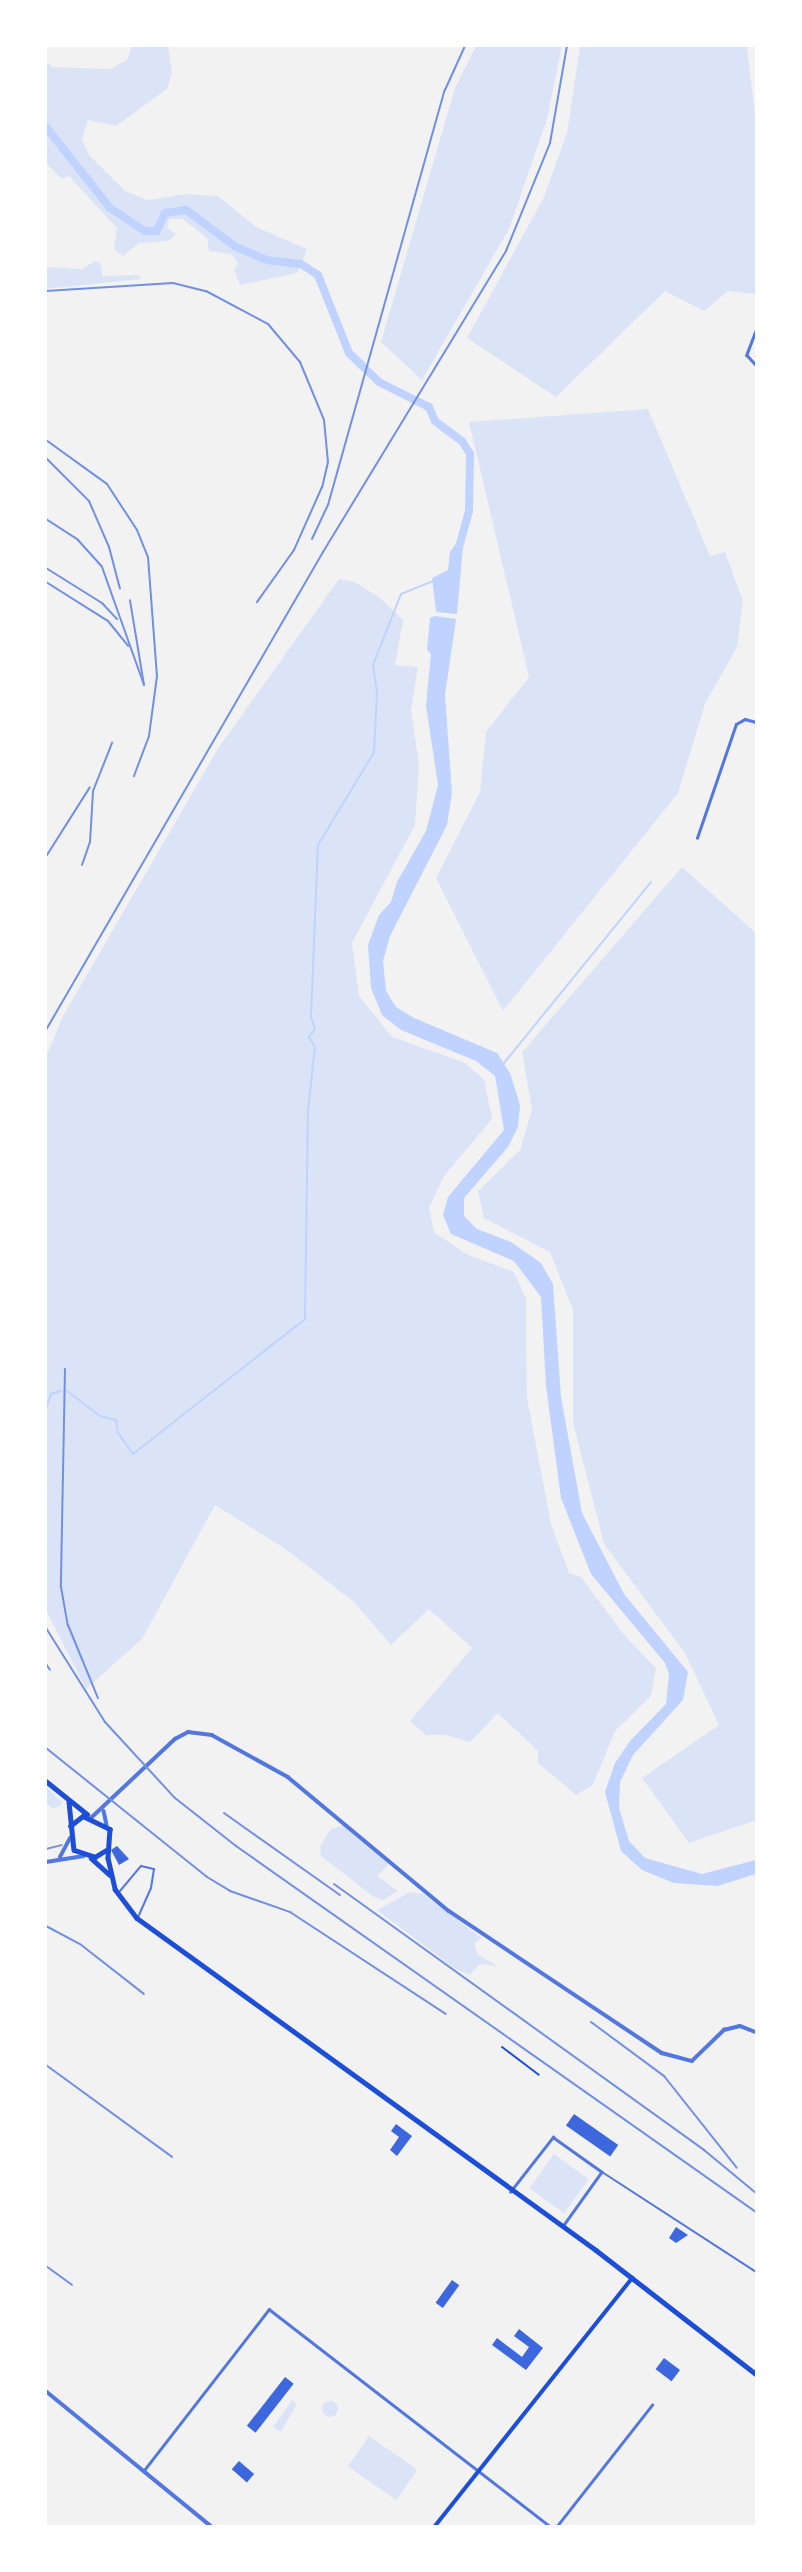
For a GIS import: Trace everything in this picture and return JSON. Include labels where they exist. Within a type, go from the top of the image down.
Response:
[{"type":"main road","points":[[46,1781],[69,1802],[107,1825],[112,1834],[108,1849],[117,1894],[137,1918],[510,2192],[632,2278],[757,2374]]},
{"type":"main road","points":[[69,1802],[70,1838],[74,1850],[112,1878]]},
{"type":"main road","points":[[70,1826],[78,1817],[91,1817]]},
{"type":"main road","points":[[85,1856],[100,1856],[108,1849]]},
{"type":"main road","points":[[435,2526],[632,2278]]},
{"type":"street","points":[[757,331],[747,355],[757,365]]},
{"type":"street","points":[[697,838],[736,724],[745,719],[757,722]]},
{"type":"street","points":[[91,1817],[104,1809],[138,1769],[175,1739],[188,1732],[212,1735],[288,1777],[460,1920],[662,2053],[692,2061],[728,2028],[757,2032]]},
{"type":"street","points":[[104,1809],[107,1825]]},
{"type":"street","points":[[58,1858],[70,1838]]},
{"type":"street","points":[[46,1862],[58,1858],[85,1856]]},
{"type":"street","points":[[510,2192],[553,2137],[602,2172],[562,2228]]},
{"type":"street","points":[[145,2469],[269,2309],[550,2526]]},
{"type":"street","points":[[46,2391],[145,2469],[211,2526]]},
{"type":"street","points":[[557,2526],[652,2405]]},
{"type":"lane","points":[[117,1894],[141,1866],[153,1868],[151,1888],[137,1918]]},
{"type":"lane","points":[[602,2172],[757,2272]]},
{"type":"path","points":[[502,2047],[539,2075]]},
{"type":"shaded area","points":[[132,46],[168,46],[172,73],[167,89],[116,126],[88,120],[82,139],[89,155],[125,191],[148,200],[186,194],[218,196],[256,227],[307,249],[297,273],[240,285],[234,270],[238,263],[231,254],[209,251],[207,238],[183,219],[169,219],[167,228],[176,234],[168,241],[139,243],[123,256],[114,249],[117,228],[69,176],[62,179],[46,163],[46,62],[52,67],[110,69],[127,60]]},
{"type":"shaded area","points":[[476,46],[562,46],[547,119],[509,229],[422,380],[381,342],[455,88]]},
{"type":"shaded area","points":[[580,46],[747,46],[756,124],[756,294],[728,291],[704,311],[665,291],[556,397],[467,338],[544,197],[567,133]]},
{"type":"shaded area","points":[[95,261],[100,263],[103,276],[139,275],[141,279],[46,289],[46,267],[82,269]]},
{"type":"shaded area","points":[[648,409],[710,556],[725,552],[743,601],[737,647],[705,704],[678,793],[503,1011],[436,878],[480,792],[486,732],[529,677],[469,422]]},
{"type":"shaded area","points":[[339,579],[355,582],[380,598],[403,620],[395,665],[418,667],[411,710],[419,765],[415,825],[352,943],[359,996],[392,1037],[463,1062],[484,1079],[492,1119],[444,1176],[429,1208],[434,1232],[466,1254],[514,1272],[526,1298],[527,1398],[551,1524],[569,1573],[581,1577],[625,1636],[656,1668],[651,1696],[615,1731],[593,1785],[576,1795],[538,1763],[538,1751],[498,1713],[470,1742],[446,1735],[426,1735],[410,1721],[472,1648],[429,1609],[391,1645],[353,1601],[284,1548],[215,1505],[142,1639],[86,1689],[46,1610],[46,1057],[63,1016],[219,747]]},
{"type":"shaded area","points":[[682,867],[756,933],[756,1820],[689,1843],[642,1778],[719,1725],[685,1653],[604,1544],[573,1422],[573,1310],[550,1252],[484,1218],[478,1191],[520,1150],[532,1110],[522,1052]]},
{"type":"shaded area","points":[[46,1786],[62,1802],[61,1805],[53,1809],[46,1803]]},
{"type":"shaded area","points":[[344,1825],[389,1864],[377,1876],[398,1891],[383,1900],[374,1897],[321,1856],[320,1846],[331,1829]]},
{"type":"shaded area","points":[[410,1892],[423,1894],[482,1938],[474,1943],[478,1955],[498,1966],[480,1964],[470,1975],[454,1968],[377,1910]]},
{"type":"shaded area","points":[[554,2154],[589,2179],[564,2213],[529,2188]]},
{"type":"shaded area","points":[[292,2400],[297,2404],[281,2432],[273,2427]]},
{"type":"shaded area","points":[[327,2401],[333,2401],[338,2409],[336,2415],[327,2417],[322,2412],[322,2406]]},
{"type":"shaded area","points":[[369,2436],[417,2470],[396,2500],[348,2466]]},
{"type":"water","points":[[458,541],[463,547],[457,614],[436,612],[432,578],[448,570],[450,552]]},
{"type":"water","points":[[435,616],[456,619],[445,695],[452,793],[447,825],[390,936],[383,961],[386,991],[396,1007],[414,1018],[497,1053],[510,1073],[520,1105],[518,1127],[508,1147],[464,1198],[464,1216],[477,1229],[511,1242],[541,1263],[553,1284],[561,1397],[582,1513],[624,1594],[688,1672],[683,1700],[633,1755],[620,1782],[619,1808],[629,1841],[645,1858],[702,1874],[756,1860],[756,1874],[717,1886],[674,1883],[642,1870],[621,1851],[605,1792],[615,1763],[630,1741],[666,1704],[669,1674],[665,1663],[591,1574],[561,1498],[546,1386],[541,1297],[514,1261],[451,1234],[443,1215],[448,1197],[504,1130],[495,1076],[476,1061],[401,1030],[382,1015],[371,988],[368,945],[379,915],[391,902],[397,882],[426,831],[438,785],[426,705],[431,654],[427,650],[430,618]]},
{"type":"building","points":[[117,1846],[129,1859],[119,1865],[111,1850]]},
{"type":"building","points":[[574,2114],[618,2145],[610,2156],[566,2125]]},
{"type":"building","points":[[396,2124],[412,2136],[397,2156],[390,2150],[399,2137],[391,2131]]},
{"type":"building","points":[[676,2227],[688,2235],[676,2243],[669,2238]]},
{"type":"building","points":[[452,2280],[459,2285],[443,2308],[436,2303]]},
{"type":"building","points":[[519,2329],[543,2348],[526,2370],[492,2345],[497,2338],[522,2357],[529,2347],[514,2336]]},
{"type":"building","points":[[664,2358],[680,2370],[672,2381],[656,2369]]},
{"type":"building","points":[[285,2377],[294,2384],[255,2433],[247,2426]]},
{"type":"building","points":[[239,2461],[254,2474],[247,2482],[232,2469]]},
{"type":"waterway","points":[[46,127],[110,208],[145,231],[157,231],[165,213],[186,210],[236,247],[266,260],[301,264],[318,275],[349,353],[379,382],[429,407],[435,421],[462,441],[470,454],[469,511],[458,551]]},
{"type":"waterway","points":[[67,1391],[100,1416],[116,1420],[118,1433],[133,1454],[305,1319],[308,1110],[315,1047],[309,1037],[315,1029],[311,1017],[318,845],[374,752],[377,693],[373,665],[401,594],[433,581]]},
{"type":"waterway","points":[[504,1063],[651,882]]},
{"type":"waterway","points":[[46,1409],[51,1394],[61,1391]]},
{"type":"railway","points":[[312,539],[328,505],[445,90],[465,46]]},
{"type":"railway","points":[[46,1030],[323,552],[506,251],[550,143],[567,46]]},
{"type":"railway","points":[[46,291],[173,283],[206,291],[268,324],[300,362],[324,420],[328,462],[322,487],[294,550],[257,602]]},
{"type":"railway","points":[[46,440],[107,484],[137,530],[148,557],[157,676],[149,736],[134,776]]},
{"type":"railway","points":[[46,458],[89,501],[109,547],[120,589]]},
{"type":"railway","points":[[46,519],[78,540],[102,567],[144,685],[130,600]]},
{"type":"railway","points":[[46,568],[102,603],[117,619]]},
{"type":"railway","points":[[46,582],[108,621],[128,646]]},
{"type":"railway","points":[[82,865],[90,842],[93,791],[112,743]]},
{"type":"railway","points":[[47,855],[90,787]]},
{"type":"railway","points":[[65,1369],[61,1587],[68,1625],[98,1698]]},
{"type":"railway","points":[[46,1628],[105,1722],[175,1798],[236,1846],[756,2212]]},
{"type":"railway","points":[[46,1664],[50,1670]]},
{"type":"railway","points":[[46,1748],[207,1877],[230,1891],[290,1912],[446,2014]]},
{"type":"railway","points":[[224,1813],[340,1895]]},
{"type":"railway","points":[[46,1849],[62,1845]]},
{"type":"railway","points":[[334,1884],[704,2150],[756,2193]]},
{"type":"railway","points":[[46,1926],[80,1944],[144,1994]]},
{"type":"railway","points":[[591,2022],[664,2076],[737,2168]]},
{"type":"railway","points":[[46,2065],[172,2157]]},
{"type":"railway","points":[[46,2266],[72,2285]]}]
